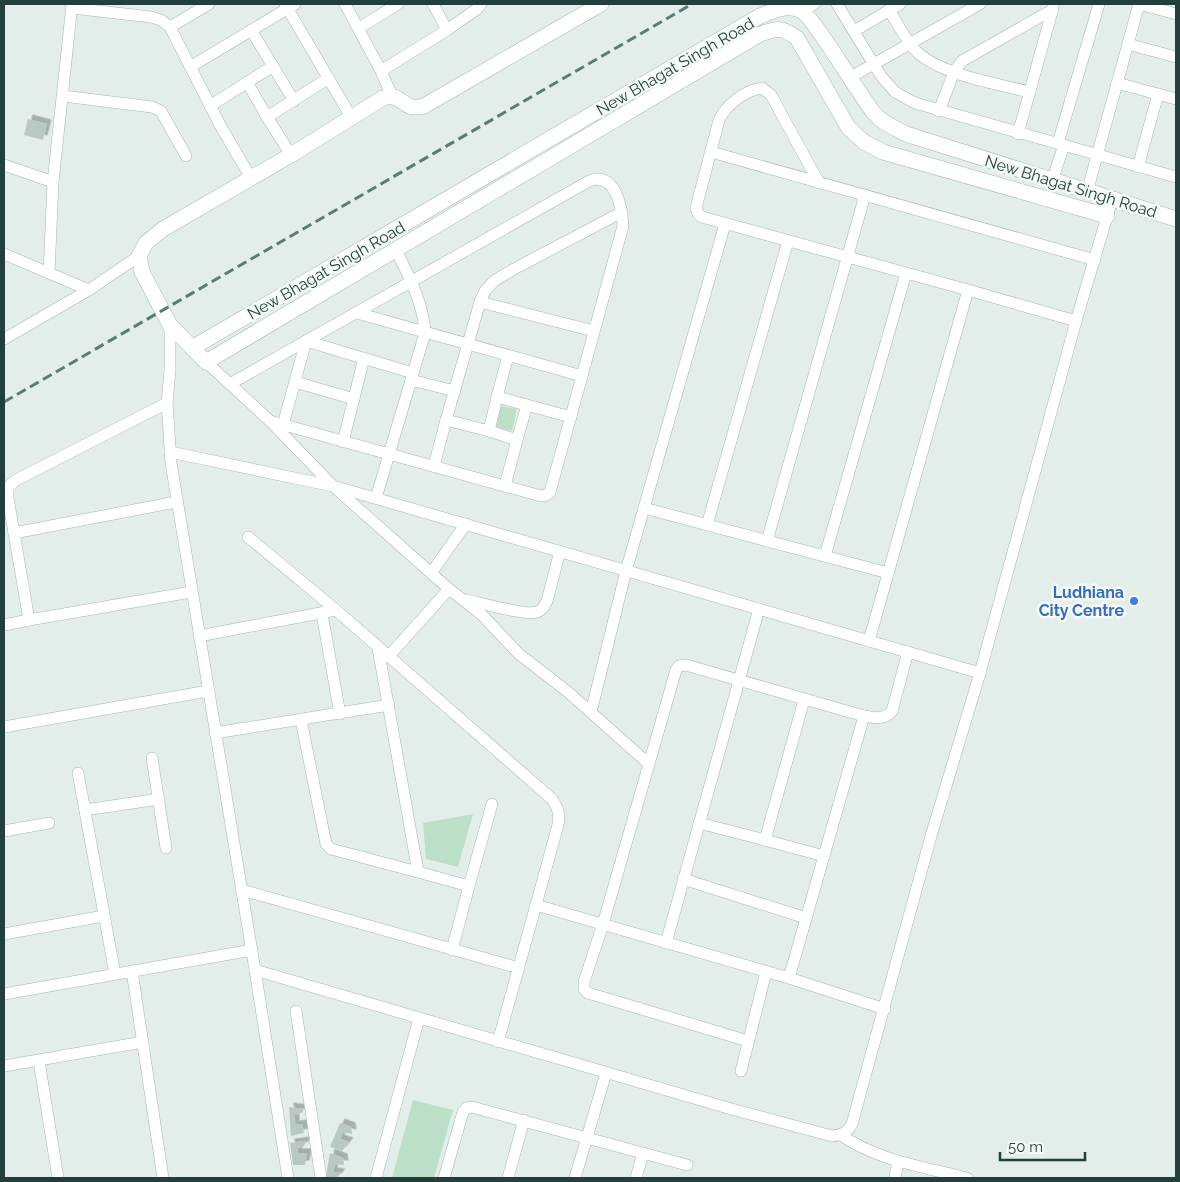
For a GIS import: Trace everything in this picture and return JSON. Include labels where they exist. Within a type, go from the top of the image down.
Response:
[{"type":"street","points":[[170,27],[208,4]]},
{"type":"street","points":[[345,4],[381,71],[392,96]]},
{"type":"street","points":[[359,28],[398,4]]},
{"type":"street","points":[[433,4],[447,30]]},
{"type":"street","points":[[381,71],[477,10],[481,4]]},
{"type":"street","points":[[4,339],[89,290],[138,256],[146,243],[163,229],[291,155],[383,98],[392,96],[400,99],[406,106],[414,108],[424,106],[601,4]]},
{"type":"street","points":[[837,4],[881,76],[895,92],[915,103],[1018,134],[1061,144],[1176,177]]},
{"type":"street","points":[[854,31],[900,4]]},
{"type":"street","points":[[849,78],[980,4]]},
{"type":"street","points":[[1052,181],[1099,4]]},
{"type":"street","points":[[1087,192],[1139,4],[1176,14]]},
{"type":"street","points":[[190,67],[289,5],[351,117]]},
{"type":"street","points":[[49,273],[53,182],[72,6],[151,17],[161,20],[170,27],[210,106],[250,178]]},
{"type":"street","name":"New Bhagat Singh Road","points":[[192,348],[760,16],[784,6],[792,8],[808,7],[811,20],[849,78],[875,114],[888,125],[906,134],[1176,219]]},
{"type":"street","points":[[1018,134],[1053,7]]},
{"type":"street","points":[[939,111],[954,72],[962,61],[1053,7]]},
{"type":"street","points":[[889,10],[910,44],[934,64],[954,72],[1030,92]]},
{"type":"street","name":"New Bhagat Singh Road","points":[[206,362],[395,248],[760,34],[774,29],[787,30],[797,38],[848,127],[864,142],[883,152],[1107,216]]},
{"type":"street","points":[[251,30],[294,101]]},
{"type":"street","points":[[1128,44],[1176,56]]},
{"type":"street","points":[[210,106],[273,66]]},
{"type":"street","points":[[267,117],[329,78]]},
{"type":"street","points":[[247,82],[291,155]]},
{"type":"street","points":[[1118,84],[1176,99]]},
{"type":"street","points":[[819,182],[771,95],[762,88],[755,88],[730,104],[718,120],[696,208],[698,214],[702,217],[725,224],[1076,321]]},
{"type":"street","points":[[1138,167],[1158,94]]},
{"type":"street","points":[[63,96],[152,107],[161,111],[186,156]]},
{"type":"street","points":[[711,152],[1095,260]]},
{"type":"street","points":[[4,165],[53,182]]},
{"type":"street","points":[[230,384],[596,178],[603,178],[608,182],[618,199],[622,212],[623,226],[550,492],[546,495],[541,496],[388,455],[268,420]]},
{"type":"street","points":[[767,541],[865,195]]},
{"type":"street","points":[[255,970],[498,1042],[832,1136],[841,1135],[848,1131],[852,1124],[885,1009],[931,836],[980,673],[1076,321],[1112,200]]},
{"type":"street","points":[[434,466],[484,291],[494,281],[514,269],[622,212]]},
{"type":"street","points":[[591,712],[626,570],[725,224]]},
{"type":"street","points":[[708,525],[788,241]]},
{"type":"street","points":[[376,498],[424,333],[422,307],[395,248]]},
{"type":"street","points":[[4,254],[89,290]]},
{"type":"street","points":[[138,256],[142,272],[170,325],[206,362],[268,420],[333,486],[449,589],[481,614],[519,654],[591,712],[649,764]]},
{"type":"street","points":[[825,556],[906,273]]},
{"type":"street","points":[[869,641],[968,290]]},
{"type":"street","points":[[480,302],[594,331]]},
{"type":"street","points":[[357,313],[582,376]]},
{"type":"street","points":[[170,325],[170,370],[167,404],[176,502],[252,950],[288,1178]]},
{"type":"street","points":[[306,341],[364,358],[455,391]]},
{"type":"street","points":[[283,424],[306,341]]},
{"type":"street","points":[[489,431],[508,356]]},
{"type":"street","points":[[343,442],[364,358]]},
{"type":"street","points":[[295,382],[354,399]]},
{"type":"street","points":[[497,397],[571,417]]},
{"type":"street","points":[[29,620],[6,488],[16,480],[167,404]]},
{"type":"street","points":[[505,486],[527,405]]},
{"type":"street","points":[[446,420],[517,440]]},
{"type":"street","points":[[170,452],[333,486],[980,673]]},
{"type":"street","points":[[14,533],[176,502]]},
{"type":"street","points":[[644,508],[888,573]]},
{"type":"street","points":[[431,573],[466,524]]},
{"type":"street","points":[[248,537],[336,610],[552,798],[557,807],[560,816],[558,825],[498,1042]]},
{"type":"street","points":[[465,600],[522,612],[538,612],[547,601],[560,552]]},
{"type":"street","points":[[388,657],[449,589]]},
{"type":"street","points":[[4,625],[191,592]]},
{"type":"street","points":[[666,943],[759,609]]},
{"type":"street","points":[[199,636],[336,610]]},
{"type":"street","points":[[322,614],[340,714]]},
{"type":"street","points":[[378,648],[418,872]]},
{"type":"street","points":[[748,1041],[588,993],[584,989],[584,982],[603,924],[676,670],[680,666],[686,665],[804,700],[864,716],[880,718],[887,716],[892,710],[908,652]]},
{"type":"street","points":[[4,727],[208,691]]},
{"type":"street","points":[[765,840],[804,700]]},
{"type":"street","points":[[215,733],[389,705]]},
{"type":"street","points":[[789,978],[864,716]]},
{"type":"street","points":[[302,720],[326,844],[331,849],[469,886]]},
{"type":"street","points":[[152,758],[166,848]]},
{"type":"street","points":[[78,773],[115,974]]},
{"type":"street","points":[[85,810],[159,799]]},
{"type":"street","points":[[452,950],[492,804]]},
{"type":"street","points":[[4,832],[49,822]]},
{"type":"street","points":[[699,823],[824,856]]},
{"type":"street","points":[[683,879],[806,918]]},
{"type":"street","points":[[242,890],[519,968]]},
{"type":"street","points":[[536,905],[789,978],[885,1009]]},
{"type":"street","points":[[4,934],[104,916]]},
{"type":"street","points":[[4,994],[252,950]]},
{"type":"street","points":[[132,971],[163,1178]]},
{"type":"street","points":[[741,1071],[766,972]]},
{"type":"street","points":[[296,1011],[322,1178]]},
{"type":"street","points":[[376,1178],[420,1018]]},
{"type":"street","points":[[4,1066],[143,1042]]},
{"type":"street","points":[[39,1061],[58,1178]]},
{"type":"street","points":[[575,1178],[606,1072]]},
{"type":"street","points":[[444,1178],[463,1112],[466,1108],[472,1107],[687,1165]]},
{"type":"street","points":[[508,1178],[524,1120]]},
{"type":"street","points":[[841,1135],[855,1145],[874,1153],[964,1178]]},
{"type":"street","points":[[636,1178],[643,1153]]},
{"type":"street","points":[[895,1178],[898,1160]]},
{"type":"green space","points":[[501,406],[517,409],[512,431],[496,427]]},
{"type":"green space","points":[[473,814],[458,867],[426,859],[423,823]]},
{"type":"green space","points":[[413,1100],[453,1110],[434,1178],[392,1178]]},
{"type":"building","points":[[28,119],[47,124],[43,140],[24,135]]},
{"type":"building","points":[[289,1107],[303,1109],[303,1112],[295,1115],[295,1125],[302,1124],[304,1133],[291,1136]]},
{"type":"building","points":[[340,1123],[351,1127],[352,1134],[343,1132],[340,1139],[349,1142],[342,1151],[330,1147]]},
{"type":"building","points":[[306,1141],[304,1146],[297,1148],[298,1153],[307,1153],[305,1165],[293,1165],[290,1143]]},
{"type":"building","points":[[330,1153],[343,1158],[344,1165],[335,1164],[333,1172],[341,1173],[337,1178],[328,1178],[326,1176]]},
{"type":"railway","points":[[4,402],[692,4]]},
{"type":"place","name":"Ludhiana City Centre","points":[[1134,601]]}]
